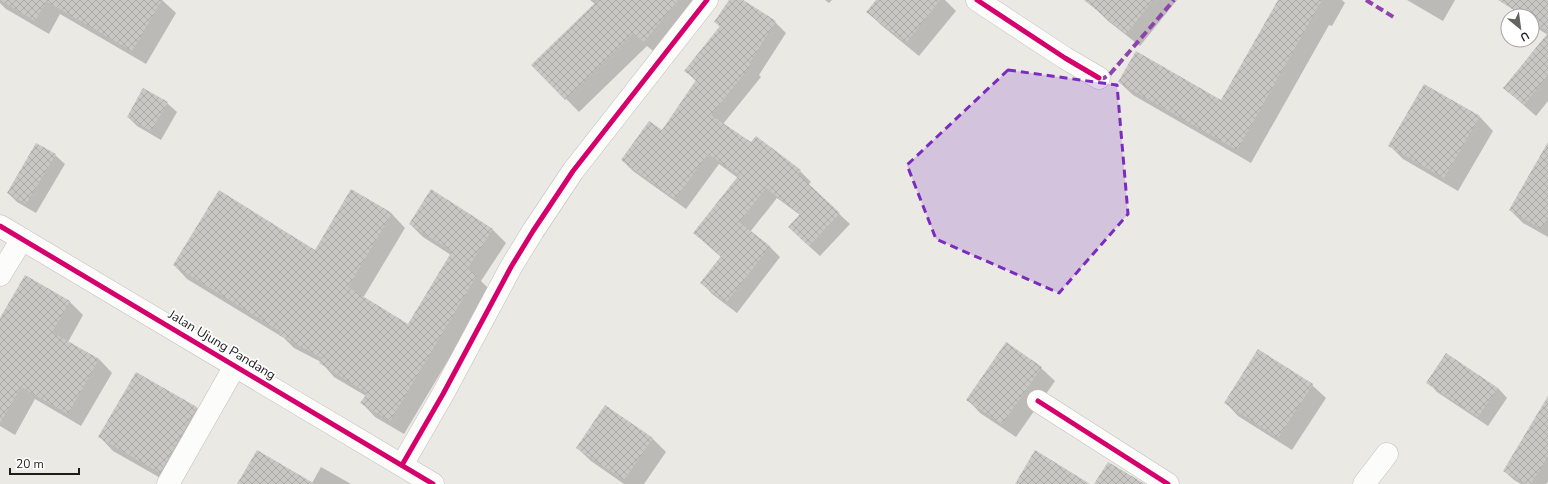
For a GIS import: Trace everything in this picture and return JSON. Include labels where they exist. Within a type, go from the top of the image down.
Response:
[{"type":"street","points":[[402,465],[443,394],[532,231],[573,171],[707,0]]},
{"type":"street","points":[[977,0],[1065,58],[1099,78]]},
{"type":"street","name":"Jalan Ujung Pandang","points":[[0,226],[433,484]]},
{"type":"street","points":[[0,275],[22,239]]},
{"type":"street","points":[[168,484],[235,366]]},
{"type":"street","points":[[1038,401],[1166,483]]},
{"type":"street","points":[[1364,484],[1387,454]]},
{"type":"highlighted area","points":[[1008,70],[1117,85],[1128,214],[1059,293],[936,239],[907,165]]},
{"type":"building","points":[[0,0],[162,0],[132,51],[46,1],[35,21]]},
{"type":"building","points":[[598,0],[678,0],[644,42],[633,33],[565,100],[531,65]]},
{"type":"building","points":[[729,0],[743,0],[776,21],[749,64],[751,65],[711,115],[751,142],[756,136],[801,170],[798,174],[840,213],[809,246],[788,227],[800,214],[766,188],[739,222],[770,246],[726,303],[700,283],[721,256],[693,233],[739,175],[708,154],[675,199],[621,160],[649,121],[662,130],[696,80],[684,71],[720,26],[714,22]]},
{"type":"building","points":[[876,0],[940,0],[906,43],[866,12]]},
{"type":"building","points":[[1084,0],[1153,0],[1126,34]]},
{"type":"building","points":[[1278,0],[1322,0],[1237,150],[1118,82],[1136,51],[1221,100]]},
{"type":"building","points":[[1498,0],[1548,0],[1548,32],[1540,26],[1540,8],[1510,8]]},
{"type":"building","points":[[1548,33],[1548,75],[1524,105],[1503,88],[1536,48],[1540,48],[1540,43]]},
{"type":"building","points":[[1424,84],[1480,116],[1444,178],[1388,146]]},
{"type":"building","points":[[143,88],[168,102],[151,131],[127,117]]},
{"type":"building","points":[[1548,142],[1548,217],[1541,229],[1509,210]]},
{"type":"building","points":[[36,143],[56,154],[26,204],[7,193]]},
{"type":"building","points":[[351,189],[392,213],[348,287],[408,324],[452,251],[409,224],[431,189],[493,229],[467,269],[477,275],[390,421],[360,403],[367,393],[319,363],[322,358],[279,335],[281,332],[173,265],[219,190],[315,250]]},
{"type":"building","points":[[25,275],[70,301],[52,332],[99,359],[68,414],[21,387],[0,423],[0,318]]},
{"type":"building","points":[[1006,342],[1042,367],[1002,424],[966,400]]},
{"type":"building","points":[[1258,349],[1313,384],[1278,438],[1224,403]]},
{"type":"building","points":[[1446,353],[1498,388],[1478,417],[1426,383]]},
{"type":"building","points":[[136,372],[197,407],[160,473],[98,437]]},
{"type":"building","points":[[1548,396],[1548,456],[1531,484],[1526,484],[1503,471]]},
{"type":"building","points":[[605,405],[653,438],[624,480],[576,448]]},
{"type":"building","points":[[257,450],[315,484],[237,484]]},
{"type":"building","points":[[1035,450],[1090,484],[1015,484]]},
{"type":"building","points":[[1108,462],[1145,484],[1094,484]]},
{"type":"marked path","points":[[1099,78],[1104,78],[1110,74],[1174,0]]},
{"type":"marked path","points":[[1366,0],[1395,18]]},
{"type":"cycle path","points":[[402,465],[443,394],[511,267],[533,231],[573,171],[707,0]]},
{"type":"cycle path","points":[[977,0],[1065,58],[1099,78]]},
{"type":"cycle path","points":[[0,226],[433,484]]},
{"type":"cycle path","points":[[1038,401],[1168,484]]}]
